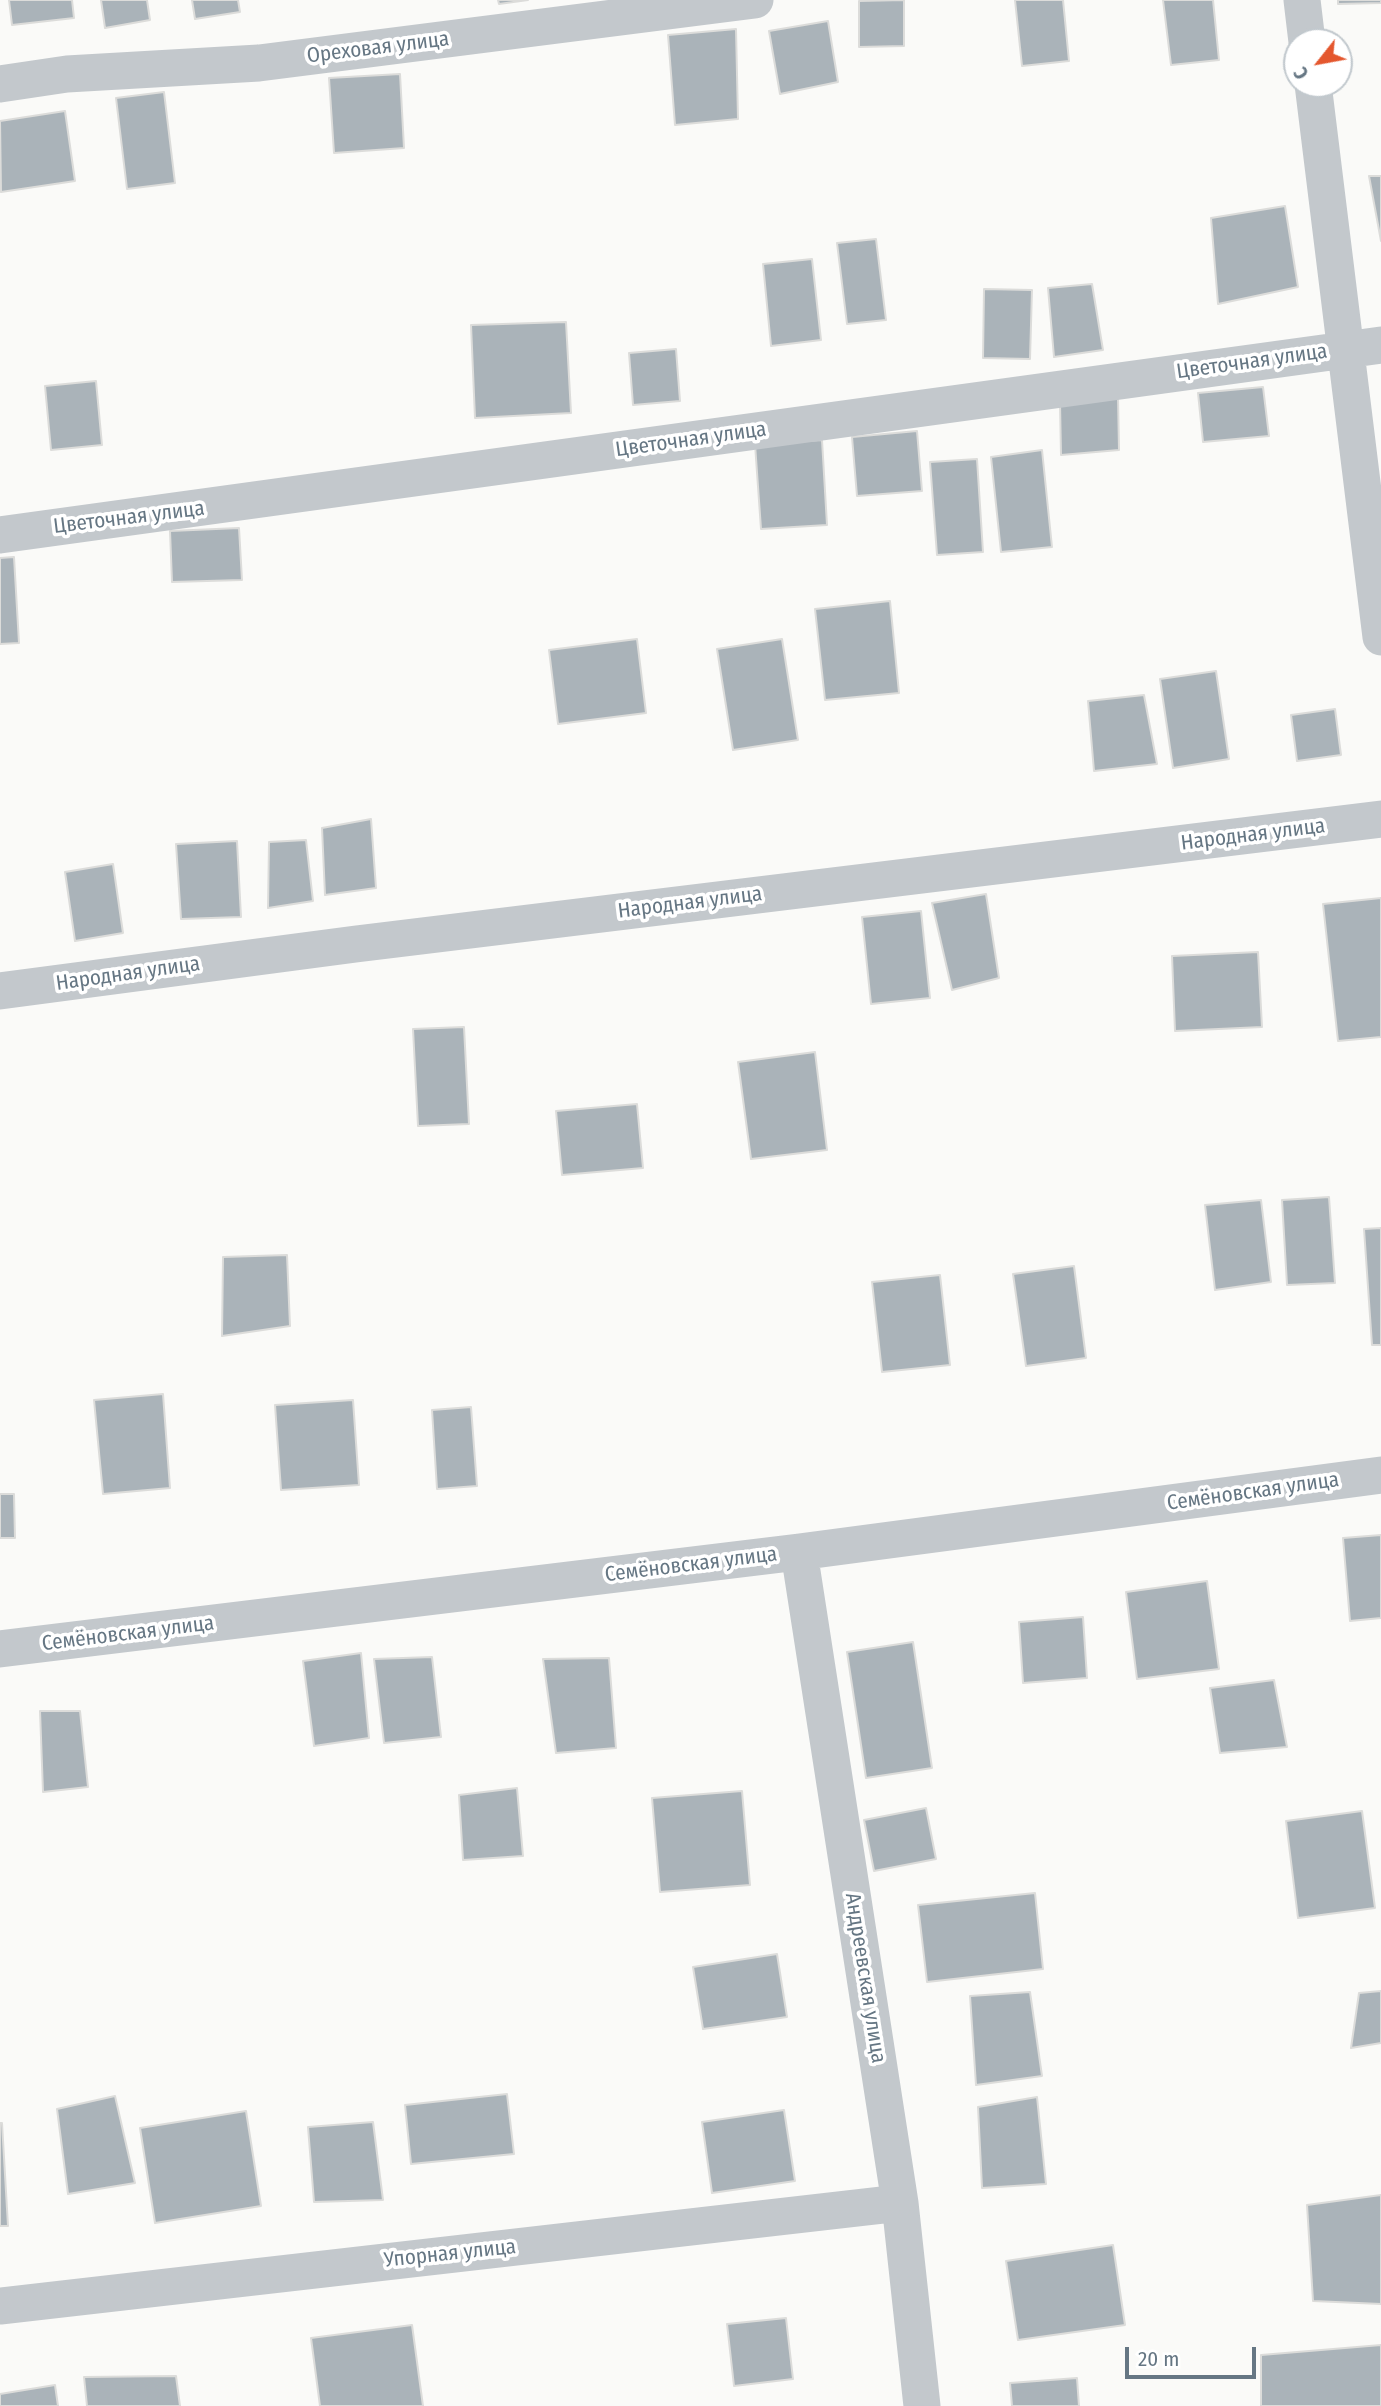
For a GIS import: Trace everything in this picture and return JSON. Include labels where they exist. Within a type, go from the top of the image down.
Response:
[{"type":"street","name":"Ореховая улица","points":[[0,84],[67,74],[259,63],[755,0]]},
{"type":"street","points":[[1302,0],[1305,28]]},
{"type":"street","points":[[1316,98],[1364,347],[1381,637]]},
{"type":"street","name":"Цветочная улица","points":[[0,535],[1364,347]]},
{"type":"street","name":"Народная улица","points":[[0,991],[370,942],[1381,819]]},
{"type":"street","name":"Семёновская улица","points":[[0,1649],[799,1552],[1381,1475]]},
{"type":"street","name":"Андреевская улица","points":[[799,1552],[900,2203],[922,2406]]},
{"type":"street","name":"Упорная улица","points":[[0,2305],[900,2203]]},
{"type":"building","points":[[9,0],[72,0],[74,18],[12,25]]},
{"type":"building","points":[[101,0],[147,0],[150,20],[105,28]]},
{"type":"building","points":[[192,0],[238,0],[240,12],[195,19]]},
{"type":"building","points":[[498,0],[528,0],[499,4]]},
{"type":"building","points":[[904,0],[904,46],[859,47],[859,1]]},
{"type":"building","points":[[1015,0],[1063,0],[1069,61],[1022,66]]},
{"type":"building","points":[[1163,0],[1213,0],[1219,60],[1171,65]]},
{"type":"building","points":[[1338,0],[1381,0],[1381,3],[1338,4]]},
{"type":"building","points":[[828,21],[838,82],[780,94],[769,31]]},
{"type":"building","points":[[736,29],[738,119],[675,125],[668,35]]},
{"type":"building","points":[[400,74],[404,148],[334,153],[329,78]]},
{"type":"building","points":[[164,92],[175,183],[127,189],[116,98]]},
{"type":"building","points":[[65,111],[75,181],[1,192],[0,121]]},
{"type":"building","points":[[1369,176],[1381,176],[1381,241]]},
{"type":"building","points":[[1285,206],[1298,287],[1218,304],[1211,218]]},
{"type":"building","points":[[876,239],[886,320],[847,324],[837,243]]},
{"type":"building","points":[[812,259],[821,340],[771,346],[763,264]]},
{"type":"building","points":[[1092,284],[1103,350],[1054,357],[1048,288]]},
{"type":"building","points":[[984,289],[1032,290],[1030,359],[983,358]]},
{"type":"building","points":[[566,322],[571,413],[475,418],[471,325]]},
{"type":"building","points":[[676,349],[680,401],[633,405],[629,353]]},
{"type":"building","points":[[96,381],[102,445],[51,450],[45,386]]},
{"type":"building","points":[[1263,387],[1269,436],[1203,442],[1198,393]]},
{"type":"building","points":[[1118,396],[1119,450],[1061,455],[1060,403]]},
{"type":"building","points":[[917,431],[922,491],[857,496],[852,437]]},
{"type":"building","points":[[822,440],[827,525],[761,529],[755,444]]},
{"type":"building","points":[[1042,450],[1052,547],[1001,552],[991,457]]},
{"type":"building","points":[[977,459],[983,552],[937,555],[930,462]]},
{"type":"building","points":[[239,528],[242,580],[172,582],[170,531]]},
{"type":"building","points":[[14,557],[19,643],[0,644],[0,558]]},
{"type":"building","points":[[890,601],[899,693],[825,700],[815,609]]},
{"type":"building","points":[[637,639],[646,713],[558,724],[549,650]]},
{"type":"building","points":[[782,639],[798,740],[733,750],[717,649]]},
{"type":"building","points":[[1216,671],[1229,759],[1173,768],[1160,679]]},
{"type":"building","points":[[1144,695],[1157,764],[1094,771],[1088,701]]},
{"type":"building","points":[[1335,709],[1341,755],[1297,761],[1291,715]]},
{"type":"building","points":[[371,819],[376,888],[325,895],[322,828]]},
{"type":"building","points":[[306,840],[313,901],[268,908],[269,842]]},
{"type":"building","points":[[237,841],[241,917],[181,919],[176,844]]},
{"type":"building","points":[[113,864],[123,933],[75,941],[65,872]]},
{"type":"building","points":[[986,894],[999,978],[952,990],[932,903]]},
{"type":"building","points":[[1381,898],[1381,1037],[1338,1041],[1323,904]]},
{"type":"building","points":[[921,911],[930,998],[871,1004],[862,917]]},
{"type":"building","points":[[1258,952],[1262,1027],[1175,1031],[1172,956]]},
{"type":"building","points":[[464,1027],[469,1124],[418,1126],[413,1029]]},
{"type":"building","points":[[815,1052],[827,1150],[751,1159],[738,1062]]},
{"type":"building","points":[[637,1104],[643,1168],[562,1175],[556,1111]]},
{"type":"building","points":[[1329,1197],[1335,1283],[1287,1285],[1282,1200]]},
{"type":"building","points":[[1261,1200],[1271,1282],[1215,1290],[1205,1205]]},
{"type":"building","points":[[1381,1228],[1381,1345],[1372,1345],[1364,1229]]},
{"type":"building","points":[[287,1255],[290,1326],[222,1336],[223,1257]]},
{"type":"building","points":[[1074,1266],[1086,1358],[1026,1366],[1013,1274]]},
{"type":"building","points":[[940,1275],[950,1365],[882,1372],[872,1282]]},
{"type":"building","points":[[163,1394],[170,1488],[103,1494],[94,1400]]},
{"type":"building","points":[[353,1400],[359,1485],[281,1490],[275,1405]]},
{"type":"building","points":[[471,1407],[477,1486],[437,1489],[432,1410]]},
{"type":"building","points":[[0,1494],[14,1494],[15,1538],[0,1538]]},
{"type":"building","points":[[1381,1535],[1381,1618],[1350,1621],[1343,1538]]},
{"type":"building","points":[[1207,1581],[1219,1669],[1137,1679],[1126,1592]]},
{"type":"building","points":[[1083,1617],[1087,1678],[1023,1683],[1019,1622]]},
{"type":"building","points":[[913,1642],[932,1768],[866,1778],[847,1652]]},
{"type":"building","points":[[361,1653],[369,1738],[314,1746],[303,1661]]},
{"type":"building","points":[[432,1657],[441,1737],[384,1743],[374,1659]]},
{"type":"building","points":[[609,1658],[616,1748],[556,1753],[543,1659]]},
{"type":"building","points":[[1274,1680],[1287,1747],[1220,1753],[1210,1688]]},
{"type":"building","points":[[40,1711],[80,1711],[88,1787],[43,1792]]},
{"type":"building","points":[[517,1788],[523,1856],[463,1860],[459,1795]]},
{"type":"building","points":[[742,1791],[750,1885],[660,1892],[652,1798]]},
{"type":"building","points":[[926,1808],[936,1859],[874,1871],[864,1820]]},
{"type":"building","points":[[1362,1811],[1375,1908],[1298,1918],[1286,1821]]},
{"type":"building","points":[[1035,1893],[1043,1969],[927,1982],[918,1905]]},
{"type":"building","points":[[777,1954],[787,2017],[703,2029],[693,1967]]},
{"type":"building","points":[[1381,1991],[1381,2043],[1351,2048],[1359,1993]]},
{"type":"building","points":[[1030,1992],[1042,2076],[976,2085],[970,1996]]},
{"type":"building","points":[[507,2094],[514,2154],[411,2164],[405,2105]]},
{"type":"building","points":[[115,2096],[135,2183],[68,2194],[57,2109]]},
{"type":"building","points":[[1037,2097],[1046,2184],[982,2188],[978,2107]]},
{"type":"building","points":[[784,2110],[795,2181],[712,2193],[702,2122]]},
{"type":"building","points":[[246,2111],[261,2206],[155,2223],[140,2128]]},
{"type":"building","points":[[373,2122],[383,2200],[314,2202],[308,2127]]},
{"type":"building","points":[[2,2123],[8,2226],[0,2226]]},
{"type":"building","points":[[1381,2195],[1381,2304],[1313,2301],[1307,2205]]},
{"type":"building","points":[[1113,2245],[1125,2325],[1018,2340],[1006,2261]]},
{"type":"building","points":[[786,2318],[793,2379],[734,2386],[727,2324]]},
{"type":"building","points":[[412,2325],[423,2406],[320,2406],[311,2338]]},
{"type":"building","points":[[1381,2345],[1381,2406],[1261,2406],[1261,2355]]},
{"type":"building","points":[[176,2376],[180,2406],[87,2406],[84,2377]]},
{"type":"building","points":[[1077,2378],[1079,2406],[1012,2406],[1010,2383]]},
{"type":"building","points":[[55,2385],[58,2406],[0,2406],[0,2394]]}]
